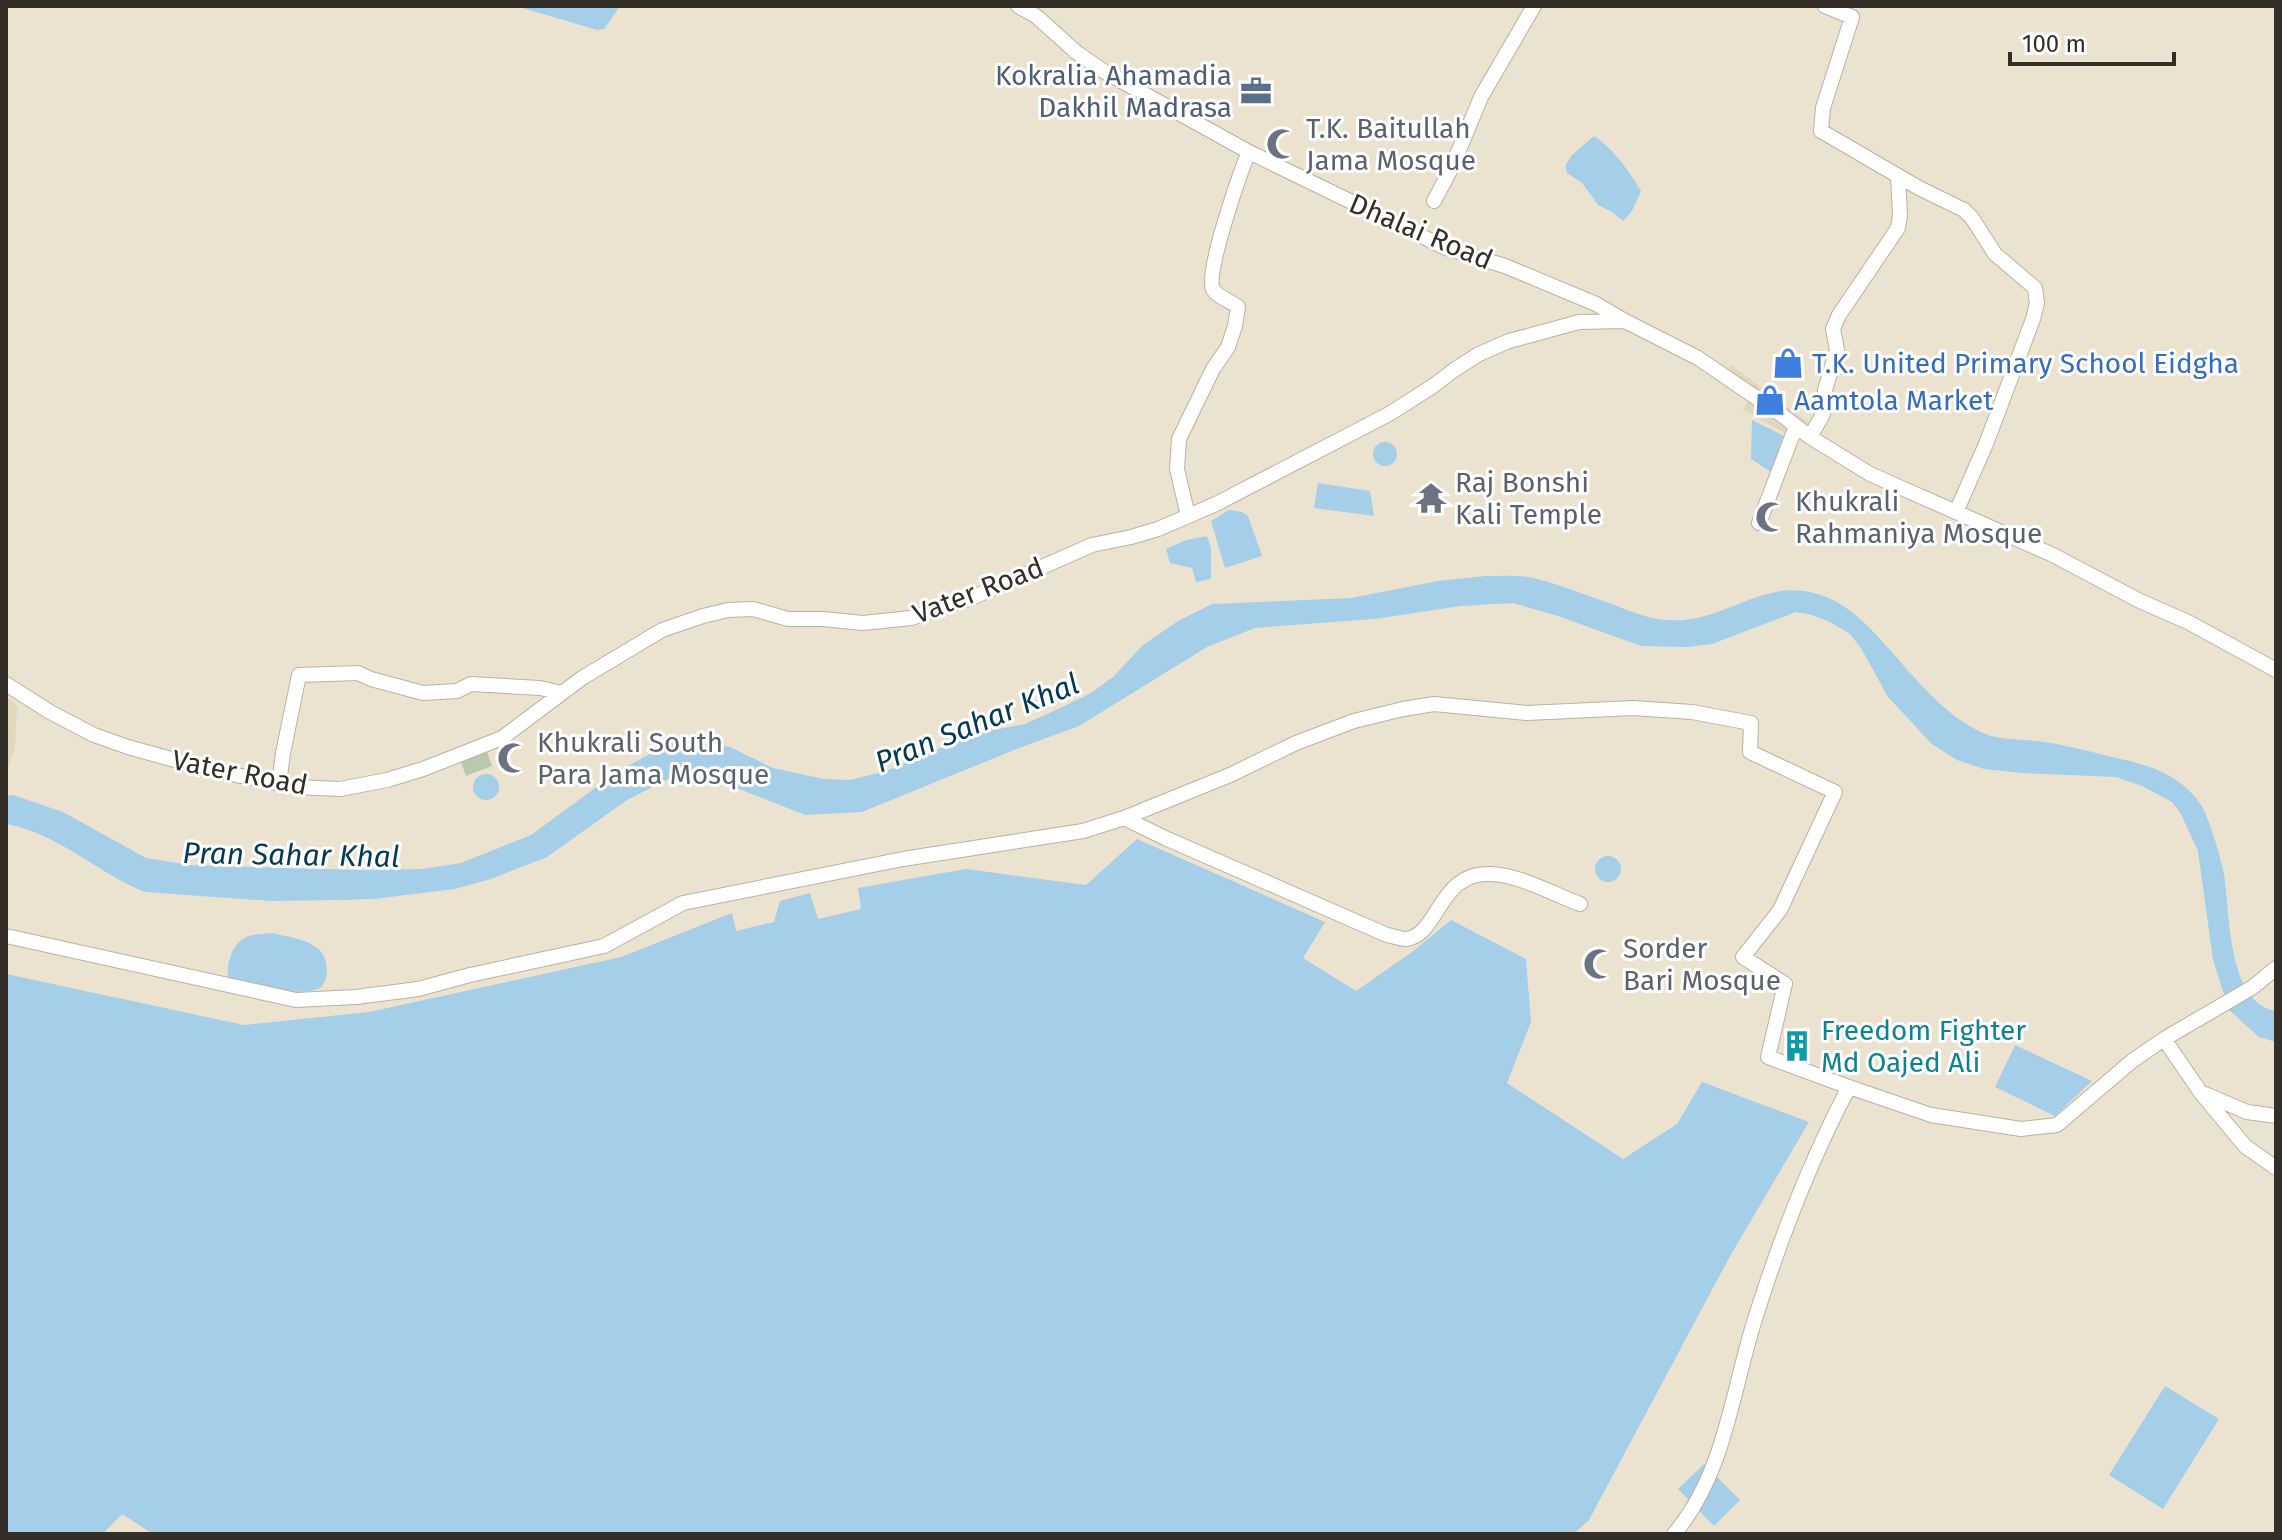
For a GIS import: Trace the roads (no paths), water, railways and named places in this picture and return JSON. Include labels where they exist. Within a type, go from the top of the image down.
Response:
[{"type":"street","name":"Dhalai Road","points":[[1018,6],[1036,16],[1076,52],[1105,72],[1249,152],[1446,248],[1505,266],[1596,304],[1698,358],[1810,437],[1870,474],[2053,555],[2276,670]]},
{"type":"street","points":[[1434,201],[1452,167],[1481,97],[1534,6]]},
{"type":"street","points":[[1825,6],[1852,17],[1823,108],[1821,131],[1964,210],[1995,254],[2035,288],[2036,309],[2015,369],[1956,512]]},
{"type":"street","points":[[1188,516],[1177,469],[1177,449],[1182,430],[1213,369],[1228,347],[1235,326],[1238,307],[1213,291],[1210,283],[1220,238],[1249,152]]},
{"type":"street","points":[[1810,437],[1823,414],[1825,390],[1837,350],[1833,329],[1839,315],[1898,228],[1898,176]]},
{"type":"street","name":"Vater Road","points":[[6,684],[50,712],[105,739],[207,769],[295,787],[340,789],[387,780],[502,738],[582,678],[662,630],[728,610],[753,609],[788,619],[863,623],[911,618],[969,599],[1092,545],[1131,537],[1188,516],[1262,482],[1389,414],[1479,354],[1509,341],[1579,322],[1625,321]]},
{"type":"street","points":[[1759,523],[1796,426]]},
{"type":"street","points":[[279,784],[299,675],[358,673],[423,693],[457,691],[471,684],[540,688],[562,693]]},
{"type":"street","points":[[6,936],[296,1000],[356,997],[418,989],[604,946],[683,903],[903,859],[1083,831],[1124,818],[1230,775],[1296,743],[1354,721],[1434,704],[1527,713],[1633,708],[1692,712],[1751,723],[1750,752],[1835,792],[1780,910],[1743,957],[1785,984],[1768,1057],[1931,1115],[2021,1129],[2057,1125],[2132,1061],[2253,987],[2276,968]]},
{"type":"street","points":[[1124,818],[1287,892],[1387,935],[1404,939],[1414,936],[1428,923],[1448,892],[1462,879],[1489,873],[1520,880],[1580,904]]},
{"type":"street","points":[[2164,1039],[2201,1093],[2245,1146],[2276,1168]]},
{"type":"street","points":[[1674,1534],[1686,1520],[1701,1492],[1722,1441],[1755,1317],[1783,1234],[1827,1129],[1849,1087]]},
{"type":"street","points":[[2201,1093],[2247,1112],[2276,1116]]},
{"type":"water","points":[[516,6],[620,6],[604,29],[597,30]]},
{"type":"water","points":[[1594,136],[1620,161],[1641,191],[1632,211],[1623,221],[1598,205],[1582,183],[1567,173],[1565,166],[1571,156]]},
{"type":"water","points":[[1752,420],[1784,436],[1771,472],[1751,459]]},
{"type":"water","points":[[1385,442],[1393,446],[1397,454],[1393,462],[1385,466],[1377,462],[1373,454],[1377,446]]},
{"type":"water","points":[[1318,483],[1370,491],[1374,516],[1314,508]]},
{"type":"water","points":[[1229,510],[1248,516],[1262,556],[1225,568],[1211,521]]},
{"type":"water","points":[[1207,536],[1211,548],[1211,579],[1196,582],[1192,568],[1170,563],[1166,549],[1186,540]]},
{"type":"water","points":[[1486,576],[1529,577],[1645,616],[1667,620],[1710,614],[1769,593],[1789,590],[1811,592],[1835,601],[1858,617],[1944,707],[1969,726],[2002,738],[2046,742],[2145,765],[2172,777],[2194,796],[2208,819],[2224,874],[2230,932],[2240,974],[2248,992],[2260,1004],[2276,1011],[2276,1042],[2259,1037],[2229,1010],[2213,960],[2198,851],[2172,802],[2116,777],[1984,769],[1957,760],[1932,744],[1888,697],[1850,634],[1830,622],[1796,612],[1712,644],[1687,647],[1641,646],[1513,603],[1461,606],[1374,619],[1255,628],[1207,647],[1079,726],[862,812],[805,815],[701,774],[674,776],[627,800],[547,857],[455,889],[374,899],[271,901],[145,892],[110,875],[60,844],[6,824],[6,796],[13,795],[63,812],[146,858],[190,865],[359,870],[422,869],[461,863],[531,835],[617,772],[670,743],[730,747],[773,768],[824,779],[850,780],[886,771],[973,734],[1025,724],[1091,693],[1113,677],[1143,645],[1178,621],[1212,604],[1351,598],[1438,581]]},
{"type":"water","points":[[486,774],[496,777],[499,787],[496,797],[486,800],[476,797],[473,787],[476,777]]},
{"type":"water","points":[[1137,839],[1325,922],[1303,958],[1356,991],[1451,920],[1526,959],[1531,1022],[1507,1083],[1623,1159],[1677,1124],[1702,1082],[1809,1122],[1729,1258],[1589,1520],[1574,1534],[153,1534],[122,1514],[103,1534],[6,1534],[6,974],[244,1025],[369,1012],[621,957],[732,913],[736,931],[774,922],[780,901],[810,893],[818,919],[861,909],[858,888],[966,869],[1086,885]]},
{"type":"water","points":[[1608,856],[1617,860],[1621,869],[1617,878],[1608,882],[1599,878],[1595,869],[1599,860]]},
{"type":"water","points":[[272,933],[305,941],[319,949],[327,970],[320,988],[300,992],[274,990],[228,978],[229,961],[237,944],[249,936]]},
{"type":"water","points":[[2015,1045],[2092,1081],[2055,1116],[1995,1087]]},
{"type":"water","points":[[2165,1386],[2219,1419],[2163,1509],[2109,1475]]},
{"type":"water","points":[[1704,1464],[1740,1500],[1714,1526],[1678,1489]]},
{"type":"place","name":"Kokralia Ahamadia Dakhil Madrasa","points":[[1256,91]]},
{"type":"place","name":"T.K. Baitullah Jama Mosque","points":[[1282,144]]},
{"type":"place","name":"T.K. United Primary School Eidgha","points":[[1788,363]]},
{"type":"place","name":"Aamtola Market","points":[[1770,400]]},
{"type":"place","name":"Raj Bonshi Kali Temple","points":[[1431,498]]},
{"type":"place","name":"Khukrali Rahmaniya Mosque","points":[[1771,517]]},
{"type":"place","name":"Khukrali South Para Jama Mosque","points":[[513,758]]},
{"type":"place","name":"Sorder Bari Mosque","points":[[1599,964]]},
{"type":"place","name":"Freedom Fighter Md Oajed Ali","points":[[1797,1046]]},
{"type":"water label","name":"Pran Sahar Khal","points":[[977,723]]},
{"type":"water label","name":"Pran Sahar Khal","points":[[291,855]]}]
